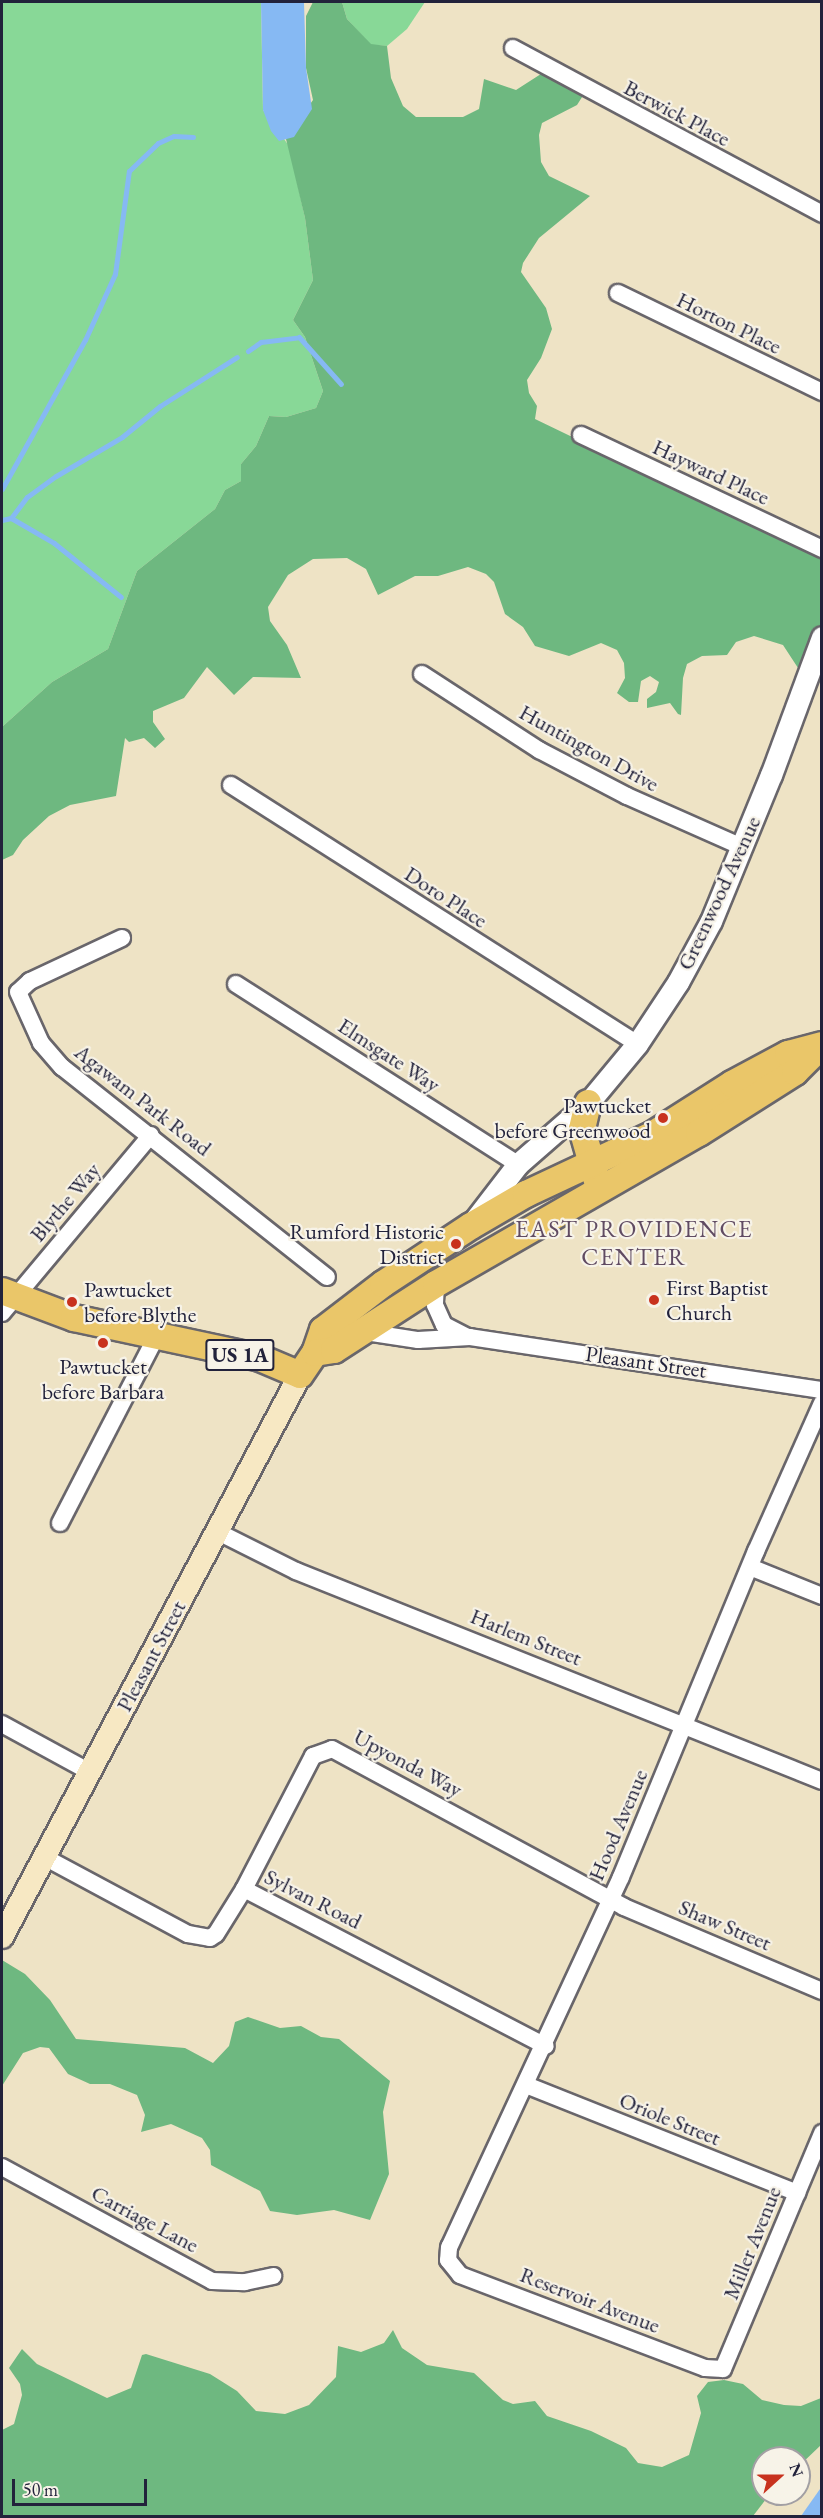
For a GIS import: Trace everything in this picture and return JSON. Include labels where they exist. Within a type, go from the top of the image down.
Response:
[{"type":"main road","name":"US 1A","points":[[315,1353],[334,1350],[359,1331],[436,1284],[595,1177],[652,1135],[732,1084],[788,1054],[822,1045]]},
{"type":"main road","points":[[588,1104],[582,1129],[595,1177]]},
{"type":"main road","name":"US 1A","points":[[6,1301],[83,1321],[260,1358],[300,1375],[315,1353],[323,1330],[383,1284],[471,1226],[526,1194],[595,1177]]},
{"type":"main road","name":"Pleasant Street","points":[[2,1937],[300,1375]]},
{"type":"street","name":"Berwick Place","points":[[513,48],[822,214]]},
{"type":"street","name":"Horton Place","points":[[618,293],[822,392]]},
{"type":"street","name":"Hayward Place","points":[[581,435],[822,549]]},
{"type":"street","name":"Greenwood Avenue","points":[[471,1226],[518,1164],[588,1104],[637,1044],[711,921],[822,637]]},
{"type":"street","name":"Huntington Drive","points":[[422,674],[539,750],[627,796],[741,847]]},
{"type":"street","name":"Doro Place","points":[[231,785],[637,1044]]},
{"type":"street","name":"Agawam Park Road","points":[[122,938],[30,981],[18,992],[40,1043],[62,1067],[151,1135],[327,1277]]},
{"type":"street","name":"Elmsgate Way","points":[[236,984],[518,1164]]},
{"type":"street","name":"Blythe Way","points":[[6,1301],[151,1135]]},
{"type":"street","name":"Pleasant Street","points":[[436,1284],[435,1305],[444,1325],[470,1337]]},
{"type":"street","name":"Pleasant Street","points":[[359,1331],[418,1340],[470,1337],[822,1390]]},
{"type":"street","points":[[60,1523],[156,1337]]},
{"type":"street","name":"Hood Avenue","points":[[448,2260],[449,2247],[546,2046],[612,1898],[750,1567],[822,1403]]},
{"type":"street","name":"Harlem Street","points":[[216,1531],[296,1571],[685,1724],[822,1781]]},
{"type":"street","points":[[750,1567],[822,1596]]},
{"type":"street","points":[[2,1724],[90,1772]]},
{"type":"street","name":"Upyonda Way","points":[[244,1889],[313,1756],[332,1749],[612,1898]]},
{"type":"street","name":"Sylvan Road","points":[[46,1857],[199,1938],[216,1934],[244,1889],[546,2046]]},
{"type":"street","name":"Shaw Street","points":[[612,1898],[624,1907],[822,1991]]},
{"type":"street","name":"Oriole Street","points":[[526,2085],[796,2193]]},
{"type":"street","name":"Miller Avenue","points":[[723,2369],[822,2133]]},
{"type":"street","name":"Carriage Lane","points":[[2,2167],[212,2281],[245,2282],[273,2276]]},
{"type":"street","name":"Reservoir Avenue","points":[[448,2260],[460,2275],[705,2368],[723,2369]]},
{"type":"green space","points":[[2,2],[261,2],[263,110],[289,146],[305,218],[313,280],[293,320],[305,337],[323,391],[316,408],[286,417],[269,416],[256,446],[241,464],[241,481],[225,490],[215,509],[137,571],[108,649],[52,682],[2,727]]},
{"type":"green space","points":[[313,2],[342,2],[347,19],[371,44],[387,46],[391,78],[403,106],[416,117],[463,117],[479,109],[484,79],[516,90],[544,72],[584,94],[577,105],[542,123],[539,135],[541,162],[549,176],[590,196],[539,238],[523,263],[521,272],[546,308],[552,329],[541,358],[527,380],[529,393],[537,406],[535,419],[821,557],[821,626],[800,671],[783,645],[754,636],[736,642],[727,655],[702,656],[687,664],[683,678],[681,715],[670,703],[647,708],[647,699],[656,692],[659,682],[650,676],[641,681],[638,702],[629,702],[617,693],[625,678],[624,663],[617,650],[601,643],[569,656],[535,646],[523,627],[505,614],[494,582],[486,574],[468,567],[438,576],[415,576],[378,595],[366,569],[347,558],[313,559],[288,575],[268,607],[270,621],[287,645],[301,678],[253,677],[234,695],[207,667],[184,698],[153,711],[153,722],[165,739],[155,748],[144,738],[129,742],[125,738],[116,796],[70,805],[49,816],[23,840],[13,855],[2,860],[2,727],[52,682],[108,649],[137,571],[215,509],[225,490],[241,481],[241,464],[256,446],[269,416],[286,417],[316,408],[323,391],[305,337],[293,320],[313,280],[305,218],[286,139],[313,100],[306,68],[306,16]]},
{"type":"green space","points":[[342,2],[425,2],[407,29],[387,46],[371,45],[347,19]]},
{"type":"green space","points":[[2,1960],[25,1974],[50,2000],[76,2039],[185,2048],[213,2063],[229,2046],[235,2022],[248,2017],[280,2028],[301,2026],[321,2037],[339,2039],[390,2081],[383,2112],[389,2174],[370,2220],[334,2210],[297,2215],[270,2211],[260,2191],[211,2165],[210,2150],[202,2138],[171,2124],[141,2132],[145,2115],[137,2095],[110,2084],[90,2084],[68,2074],[49,2048],[40,2047],[23,2053],[2,2086]]},
{"type":"green space","points":[[393,2330],[402,2348],[427,2365],[474,2373],[503,2400],[513,2404],[535,2401],[547,2416],[591,2431],[626,2448],[638,2463],[662,2467],[689,2455],[701,2413],[697,2396],[708,2382],[724,2380],[743,2384],[762,2400],[784,2405],[801,2406],[821,2398],[821,2445],[811,2455],[811,2446],[751,2446],[751,2506],[761,2506],[753,2516],[2,2516],[2,2430],[14,2424],[22,2395],[20,2384],[9,2368],[22,2349],[37,2364],[107,2398],[131,2388],[142,2355],[146,2354],[210,2374],[237,2391],[256,2411],[285,2414],[309,2405],[336,2377],[338,2346],[361,2352],[384,2343]]},
{"type":"water","points":[[261,2],[304,3],[306,68],[312,109],[294,137],[279,141],[271,131],[263,110]]},
{"type":"water","points":[[820,2489],[821,2516],[801,2516],[808,2506],[811,2506],[811,2502]]},
{"type":"waterway","points":[[2,489],[85,340],[115,274],[129,171],[158,143],[174,136],[193,137]]},
{"type":"waterway","points":[[248,351],[261,342],[299,337],[341,384]]},
{"type":"waterway","points":[[2,520],[11,518],[27,497],[56,476],[122,437],[160,406],[237,357]]},
{"type":"waterway","points":[[11,518],[54,543],[121,597]]},
{"type":"place","name":"Pawtucket before Greenwood","points":[[663,1118]]},
{"type":"place","name":"Rumford Historic District","points":[[456,1244]]},
{"type":"place","name":"First Baptist Church","points":[[654,1300]]},
{"type":"place","name":"Pawtucket before Blythe","points":[[72,1302]]},
{"type":"place","name":"Pawtucket before Barbara","points":[[103,1343]]},
{"type":"district","name":"EAST PROVIDENCE CENTER","points":[[634,1243]]}]
